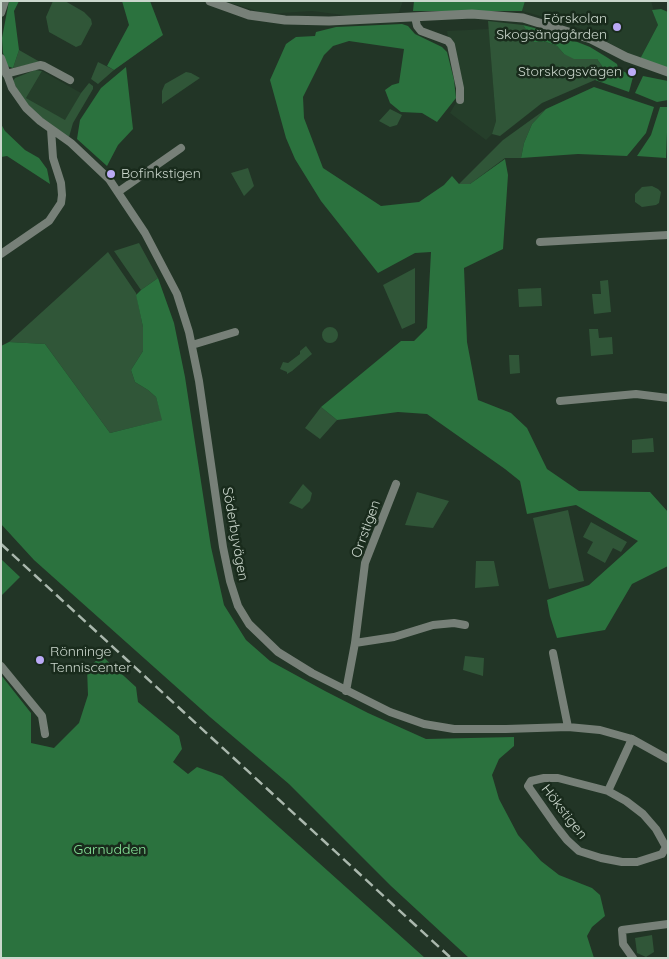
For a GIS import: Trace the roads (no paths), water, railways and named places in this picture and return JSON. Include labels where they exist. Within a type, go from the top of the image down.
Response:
[{"type":"street","points":[[1,13],[5,1]]},
{"type":"street","points":[[210,1],[262,18],[330,21],[472,14],[523,18],[591,39],[626,57],[668,72]]},
{"type":"street","points":[[416,17],[417,26],[421,31],[448,41],[451,45],[460,88],[460,100]]},
{"type":"street","name":"Söderbyvägen","points":[[1,58],[12,88],[26,108],[40,121],[71,143],[110,179],[149,240],[176,294],[192,345],[199,381],[222,548],[234,595],[238,606],[249,624],[267,642],[305,669],[390,712],[424,724],[454,729],[568,727],[600,730],[632,739],[668,759]]},
{"type":"street","points":[[6,74],[44,66],[70,80]]},
{"type":"street","points":[[1,254],[49,221],[61,203],[62,195],[53,158],[51,129]]},
{"type":"street","points":[[118,192],[181,148]]},
{"type":"street","points":[[540,242],[668,235]]},
{"type":"street","points":[[192,345],[235,332]]},
{"type":"street","points":[[560,401],[636,394],[668,398]]},
{"type":"street","name":"Orrstigen","points":[[346,691],[355,643],[366,562],[396,484]]},
{"type":"street","points":[[355,643],[394,637],[433,625],[454,623],[465,625]]},
{"type":"street","points":[[553,654],[568,727]]},
{"type":"street","points":[[1,666],[42,716],[47,726],[45,734]]},
{"type":"street","points":[[608,792],[632,739]]},
{"type":"street","name":"Hökstigen","points":[[544,778],[558,778],[608,792],[637,809],[656,829],[666,847],[662,854],[637,862],[622,862],[579,852],[556,826],[528,786],[531,781],[544,778]]},
{"type":"street","points":[[633,958],[623,944],[622,930],[668,924]]},
{"type":"railway","points":[[1,544],[451,958]]},
{"type":"place","name":"Förskolan Skogsänggården","points":[[617,27]]},
{"type":"place","name":"Storskogsvägen","points":[[632,72]]},
{"type":"place","name":"Bofinkstigen","points":[[111,174]]},
{"type":"place","name":"Rönninge Tenniscenter","points":[[40,660]]},
{"type":"park label","name":"Garnudden","points":[[110,850]]}]
